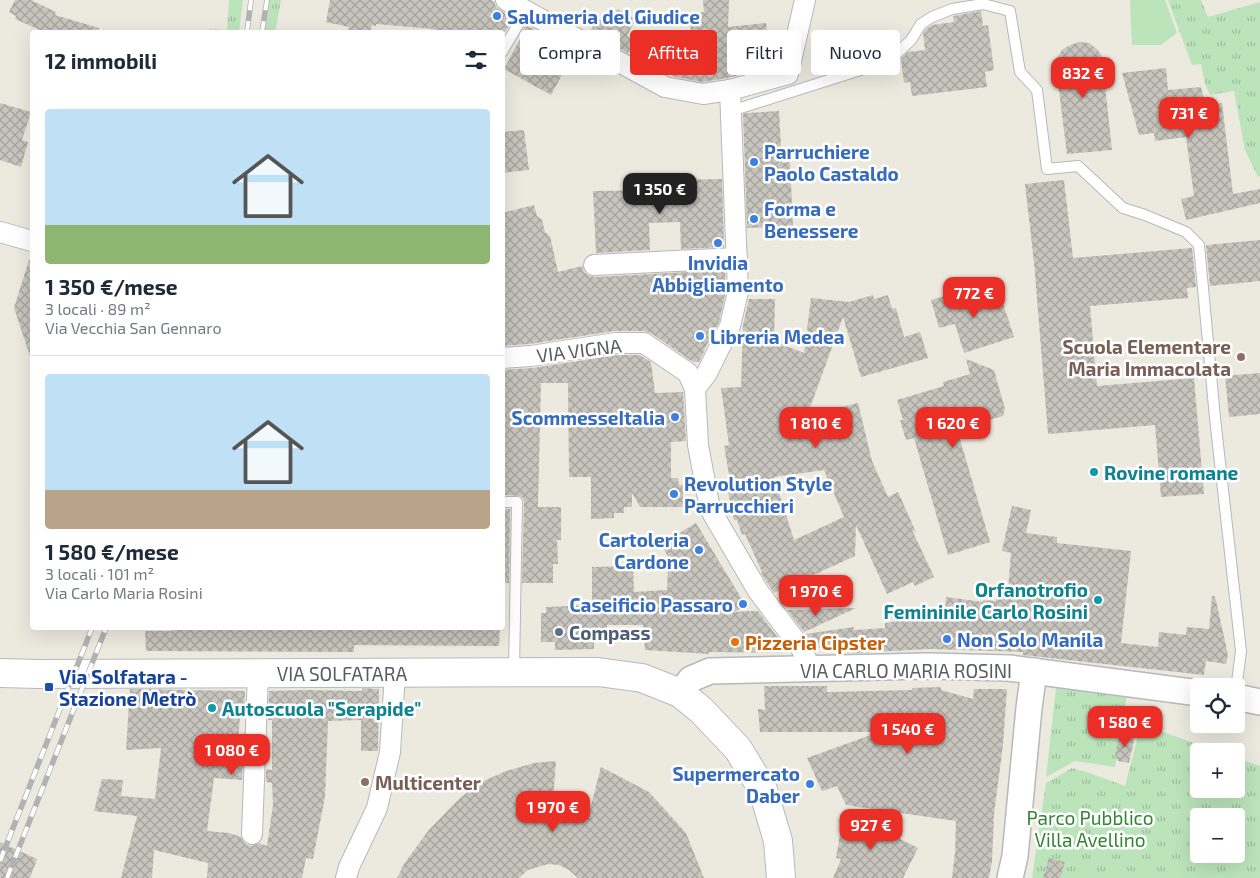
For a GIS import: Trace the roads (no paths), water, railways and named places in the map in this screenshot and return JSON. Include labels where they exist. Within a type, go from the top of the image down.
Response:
[{"type":"main road","name":"VIA SOLFATARA","points":[[0,673],[395,673],[514,671],[598,672],[642,678],[680,693],[701,710],[738,749],[763,790],[778,841],[781,878]]},
{"type":"street","points":[[506,0],[666,87],[703,94],[730,90],[788,74],[805,0]]},
{"type":"street","points":[[730,90],[738,292],[730,326],[696,389],[698,445],[710,509],[722,533],[758,592],[800,648],[811,669]]},
{"type":"street","points":[[0,232],[30,240]]},
{"type":"street","points":[[594,265],[737,258]]},
{"type":"street","name":"VIA VIGNA","points":[[505,358],[531,356],[616,343],[644,343],[688,373],[696,389]]},
{"type":"street","name":"VIA CARLO MARIA ROSINI","points":[[680,693],[691,679],[710,670],[927,666],[1009,668],[1190,692]]},
{"type":"street","points":[[1010,878],[1034,671]]},
{"type":"street","points":[[252,834],[258,673]]},
{"type":"street","points":[[346,878],[349,867],[377,808],[390,752],[395,673]]},
{"type":"street","points":[[1245,699],[1260,702]]},
{"type":"lane","points":[[731,111],[864,69],[892,58],[911,40],[921,24],[932,17],[952,9],[983,4],[1010,11],[1020,72],[1037,90],[1047,169],[1078,166],[1123,208],[1186,232],[1199,245],[1215,418],[1241,651],[1238,678]]},
{"type":"lane","points":[[505,47],[526,11]]},
{"type":"lane","points":[[505,502],[517,502],[514,671]]},
{"type":"railway","points":[[247,30],[251,0]]},
{"type":"railway","points":[[262,30],[267,0]]},
{"type":"railway","points":[[0,861],[91,630]]},
{"type":"railway","points":[[7,878],[105,630]]},
{"type":"place","name":"Salumeria del Giudice","points":[[497,16]]},
{"type":"place","name":"Parruchiere Paolo Castaldo","points":[[754,162]]},
{"type":"place","name":"Forma e Benessere","points":[[754,219]]},
{"type":"place","name":"Invidia Abbigliamento","points":[[718,243]]},
{"type":"place","name":"Libreria Medea","points":[[700,336]]},
{"type":"place","name":"Scuola Elementare Maria Immacolata","points":[[1241,357]]},
{"type":"place","name":"ScommesseItalia","points":[[675,417]]},
{"type":"place","name":"Rovine romane","points":[[1094,472]]},
{"type":"place","name":"Revolution Style Parrucchieri","points":[[674,494]]},
{"type":"place","name":"Cartoleria Cardone","points":[[699,550]]},
{"type":"place","name":"Orfanotrofio Femininile Carlo Rosini","points":[[1098,600]]},
{"type":"place","name":"Caseificio Passaro","points":[[743,604]]},
{"type":"place","name":"Compass","points":[[559,632]]},
{"type":"place","name":"Non Solo Manila","points":[[947,639]]},
{"type":"place","name":"Pizzeria Cipster","points":[[735,642]]},
{"type":"place","name":"Via Solfatara - Stazione Metrò","points":[[49,687]]},
{"type":"place","name":"Autoscuola \"Serapide\"","points":[[212,708]]},
{"type":"place","name":"Multicenter","points":[[365,782]]},
{"type":"place","name":"Supermercato Daber","points":[[810,784]]},
{"type":"park label","name":"Parco Pubblico Villa Avellino","points":[[1090,828]]}]
